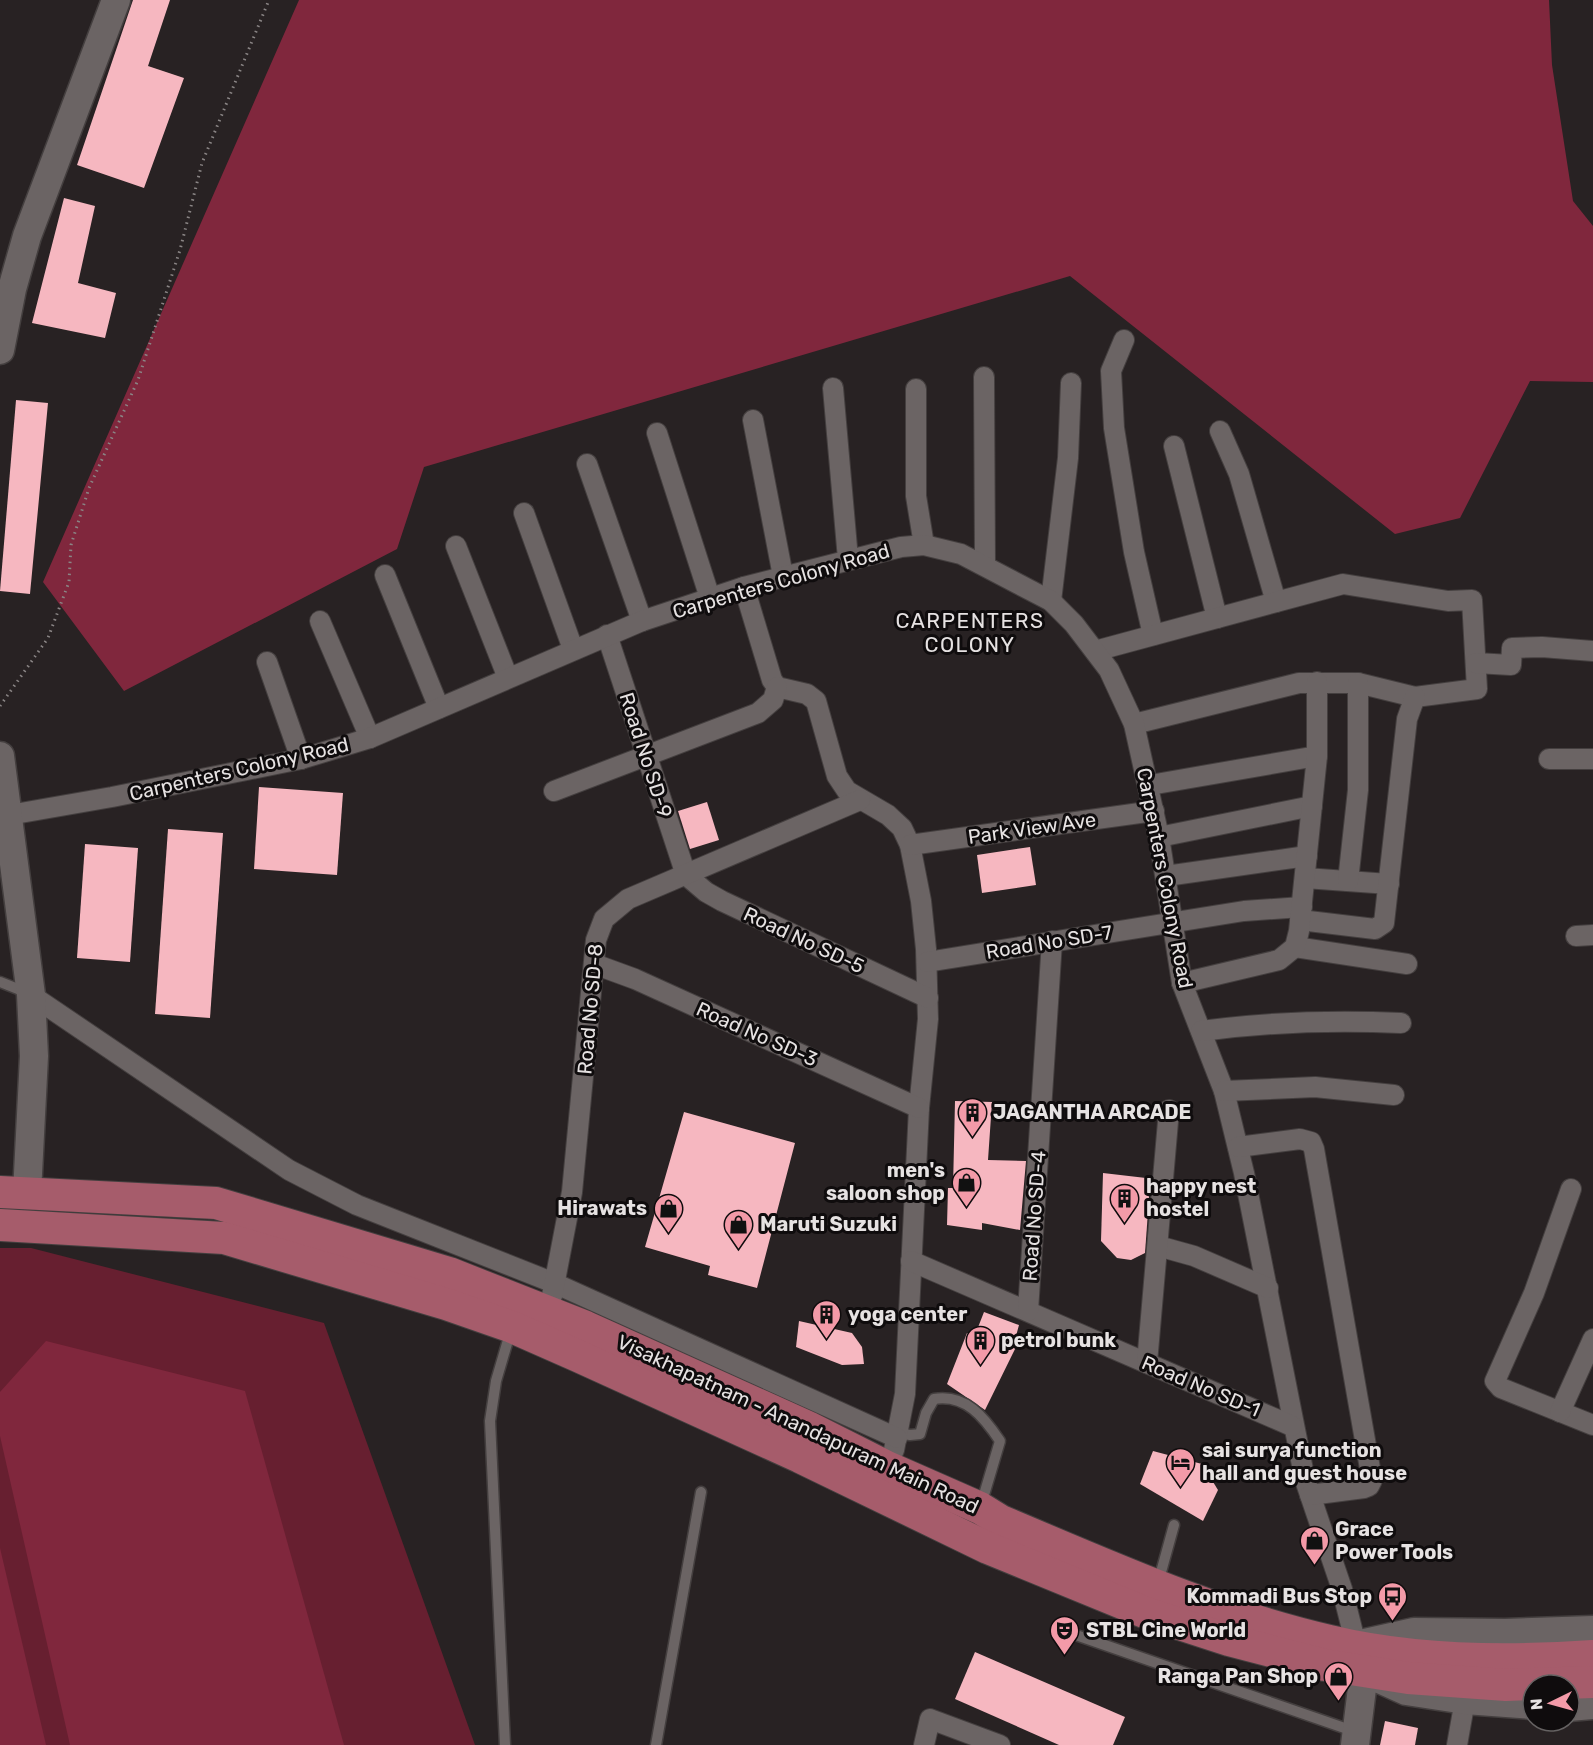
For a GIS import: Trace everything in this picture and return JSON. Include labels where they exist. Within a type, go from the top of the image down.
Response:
[{"type":"main road","name":"Visakhapatnam - Anandapuram Main Road","points":[[13,1192],[216,1203],[449,1273],[552,1296],[889,1468],[980,1508],[1000,1521],[1157,1586],[1239,1615],[1331,1641],[1360,1659],[1407,1653],[1503,1659],[1593,1656]]},
{"type":"main road","name":"Visakhapatnam - Anandapuram Main Road","points":[[0,1225],[224,1238],[446,1304],[512,1327],[800,1457],[988,1548],[1149,1614],[1229,1640],[1506,1684],[1593,1682]]},
{"type":"street","points":[[0,350],[27,236],[116,0]]},
{"type":"street","points":[[1124,340],[1112,371],[1114,428],[1134,552],[1153,635]]},
{"type":"street","points":[[984,377],[985,565]]},
{"type":"street","points":[[1051,601],[1068,458],[1071,383]]},
{"type":"street","points":[[833,388],[848,559]]},
{"type":"street","points":[[916,389],[916,496],[924,545]]},
{"type":"street","points":[[753,420],[783,576]]},
{"type":"street","points":[[1220,431],[1239,474],[1276,602]]},
{"type":"street","points":[[657,433],[710,598]]},
{"type":"street","points":[[1174,446],[1216,618]]},
{"type":"street","points":[[587,464],[642,621]]},
{"type":"street","points":[[524,513],[573,649]]},
{"type":"street","name":"Carpenters Colony Road","points":[[9,815],[301,759],[370,738],[642,621],[744,587],[901,547],[924,545],[961,554],[1051,601],[1074,624],[1109,670],[1134,723],[1150,785],[1160,837],[1182,982],[1224,1091],[1268,1288],[1292,1426],[1310,1495],[1342,1589],[1360,1659],[1356,1739]]},
{"type":"street","points":[[456,546],[508,678]]},
{"type":"street","points":[[385,575],[439,708]]},
{"type":"street","points":[[1095,651],[1351,584],[1448,601],[1472,600],[1477,689],[1415,697],[1358,683],[1299,683],[1134,723]]},
{"type":"street","points":[[744,587],[772,680],[777,687],[807,694],[816,700],[837,776],[847,791],[888,815],[902,828],[910,845],[921,901],[928,998],[919,1107],[905,1394],[898,1435],[889,1468]]},
{"type":"street","points":[[320,621],[370,738]]},
{"type":"street","name":"Road No SD-9","points":[[607,635],[686,875]]},
{"type":"street","points":[[1476,663],[1511,664],[1512,648],[1542,647],[1593,651]]},
{"type":"street","points":[[267,662],[301,759]]},
{"type":"street","points":[[1182,982],[1279,960],[1295,947],[1301,913],[1317,756],[1317,682]]},
{"type":"street","points":[[1348,881],[1358,790],[1358,683]]},
{"type":"street","points":[[554,791],[758,712],[772,700],[777,687]]},
{"type":"street","points":[[1305,878],[1389,884],[1405,729],[1415,697]]},
{"type":"street","points":[[0,756],[31,995],[34,1056],[13,1192]]},
{"type":"street","points":[[1150,785],[1317,756]]},
{"type":"street","points":[[1549,759],[1593,759]]},
{"type":"street","name":"Road No SD-8","points":[[552,1296],[572,1192],[599,930],[614,909],[628,899],[860,800]]},
{"type":"street","points":[[1160,837],[1312,806]]},
{"type":"street","name":"Park View Ave","points":[[910,845],[1154,811]]},
{"type":"street","points":[[1166,876],[1307,856]]},
{"type":"street","name":"Road No SD-5","points":[[686,875],[706,892],[723,902],[928,998]]},
{"type":"street","name":"Road No SD-7","points":[[927,962],[1244,911],[1301,913],[1380,927],[1386,915],[1389,884]]},
{"type":"street","name":"Road No SD-4","points":[[1028,1311],[1052,941]]},
{"type":"street","points":[[1295,947],[1407,964]]},
{"type":"street","name":"Road No SD-3","points":[[594,964],[635,979],[919,1107]]},
{"type":"street","points":[[31,995],[289,1170],[357,1205],[552,1296],[898,1435]]},
{"type":"street","points":[[1201,1031],[1288,1023],[1349,1021],[1401,1023]]},
{"type":"street","points":[[1224,1091],[1315,1088],[1394,1095]]},
{"type":"street","points":[[1147,1363],[1169,1110]]},
{"type":"street","points":[[1238,1147],[1300,1139],[1311,1142],[1314,1149],[1324,1221],[1343,1309],[1372,1480],[1369,1486],[1364,1488],[1310,1495]]},
{"type":"street","points":[[1571,1189],[1534,1293],[1495,1381],[1501,1388],[1593,1425]]},
{"type":"street","points":[[1158,1246],[1194,1256],[1268,1288]]},
{"type":"street","name":"Road No SD-1","points":[[911,1261],[1292,1426]]},
{"type":"street","points":[[1560,1412],[1593,1339]]},
{"type":"street","points":[[1521,1704],[1465,1700],[1406,1691],[1360,1659],[1414,1632],[1505,1633],[1593,1630]]},
{"type":"street","points":[[1457,1745],[1465,1700]]},
{"type":"street","points":[[924,1745],[930,1719],[1000,1745]]},
{"type":"lane","points":[[0,982],[31,995]]},
{"type":"lane","points":[[505,1745],[490,1421],[496,1381],[512,1327]]},
{"type":"lane","points":[[898,1435],[920,1434],[934,1400],[945,1398],[967,1404],[983,1415],[1000,1441],[980,1508]]},
{"type":"lane","points":[[656,1745],[701,1492]]},
{"type":"lane","points":[[1157,1586],[1174,1525]]},
{"type":"lane","points":[[1073,1634],[1356,1739]]},
{"type":"path","points":[[0,706],[48,638],[69,582],[71,545],[89,488],[138,380],[180,250],[202,163],[269,0]]},
{"type":"shaded area","points":[[299,0],[1549,0],[1552,65],[1573,201],[1593,226],[1593,382],[1530,381],[1460,518],[1395,534],[1070,276],[424,467],[397,549],[124,691],[43,582]]},
{"type":"shaded area","points":[[0,1248],[31,1248],[324,1323],[475,1745],[0,1745]]},
{"type":"shaded area","points":[[46,1341],[245,1391],[344,1745],[70,1745],[0,1436],[0,1392]]},
{"type":"shaded area","points":[[0,1548],[46,1745],[0,1745]]},
{"type":"building","points":[[133,0],[170,0],[148,66],[184,78],[144,188],[77,165]]},
{"type":"building","points":[[64,198],[95,206],[78,283],[116,293],[105,338],[32,323]]},
{"type":"building","points":[[16,400],[48,403],[30,594],[0,591]]},
{"type":"building","points":[[259,787],[343,793],[337,875],[254,869]]},
{"type":"building","points":[[707,802],[719,840],[690,849],[678,811]]},
{"type":"building","points":[[168,829],[223,833],[210,1018],[155,1014]]},
{"type":"building","points":[[85,844],[138,848],[130,962],[77,958]]},
{"type":"building","points":[[1030,847],[1036,885],[982,893],[977,855]]},
{"type":"building","points":[[955,1101],[992,1102],[988,1160],[1026,1161],[1020,1230],[982,1223],[982,1230],[947,1225],[948,1188],[953,1188]]},
{"type":"building","points":[[684,1112],[795,1143],[757,1288],[708,1275],[710,1266],[645,1247]]},
{"type":"building","name":"happy nest hostel","points":[[1103,1173],[1146,1178],[1149,1198],[1145,1253],[1131,1260],[1117,1258],[1101,1241]]},
{"type":"building","name":"petrol bunk","points":[[984,1312],[1019,1325],[1013,1347],[1016,1347],[985,1410],[947,1384],[967,1333],[975,1335]]},
{"type":"building","name":"yoga center","points":[[799,1321],[852,1333],[862,1347],[864,1364],[842,1365],[796,1347]]},
{"type":"building","name":"sai surya function hall and guest house","points":[[1153,1451],[1202,1464],[1218,1490],[1203,1521],[1140,1484]]},
{"type":"building","points":[[975,1652],[1125,1717],[1113,1745],[1059,1745],[955,1699]]},
{"type":"building","points":[[1385,1721],[1418,1728],[1415,1745],[1380,1745]]},
{"type":"place","name":"JAGANTHA ARCADE","points":[[972,1138]]},
{"type":"place","name":"men's saloon shop","points":[[966,1208]]},
{"type":"place","name":"happy nest hostel","points":[[1125,1224]]},
{"type":"place","name":"Hirawats","points":[[668,1234]]},
{"type":"place","name":"Maruti Suzuki","points":[[739,1250]]},
{"type":"place","name":"yoga center","points":[[827,1340]]},
{"type":"place","name":"petrol bunk","points":[[980,1366]]},
{"type":"place","name":"sai surya function hall and guest house","points":[[1181,1488]]},
{"type":"place","name":"Grace Power Tools","points":[[1314,1566]]},
{"type":"place","name":"Kommadi Bus Stop","points":[[1393,1622]]},
{"type":"place","name":"STBL Cine World","points":[[1065,1656]]},
{"type":"place","name":"Ranga Pan Shop","points":[[1339,1702]]},
{"type":"district","name":"CARPENTERS COLONY","points":[[970,633]]}]
